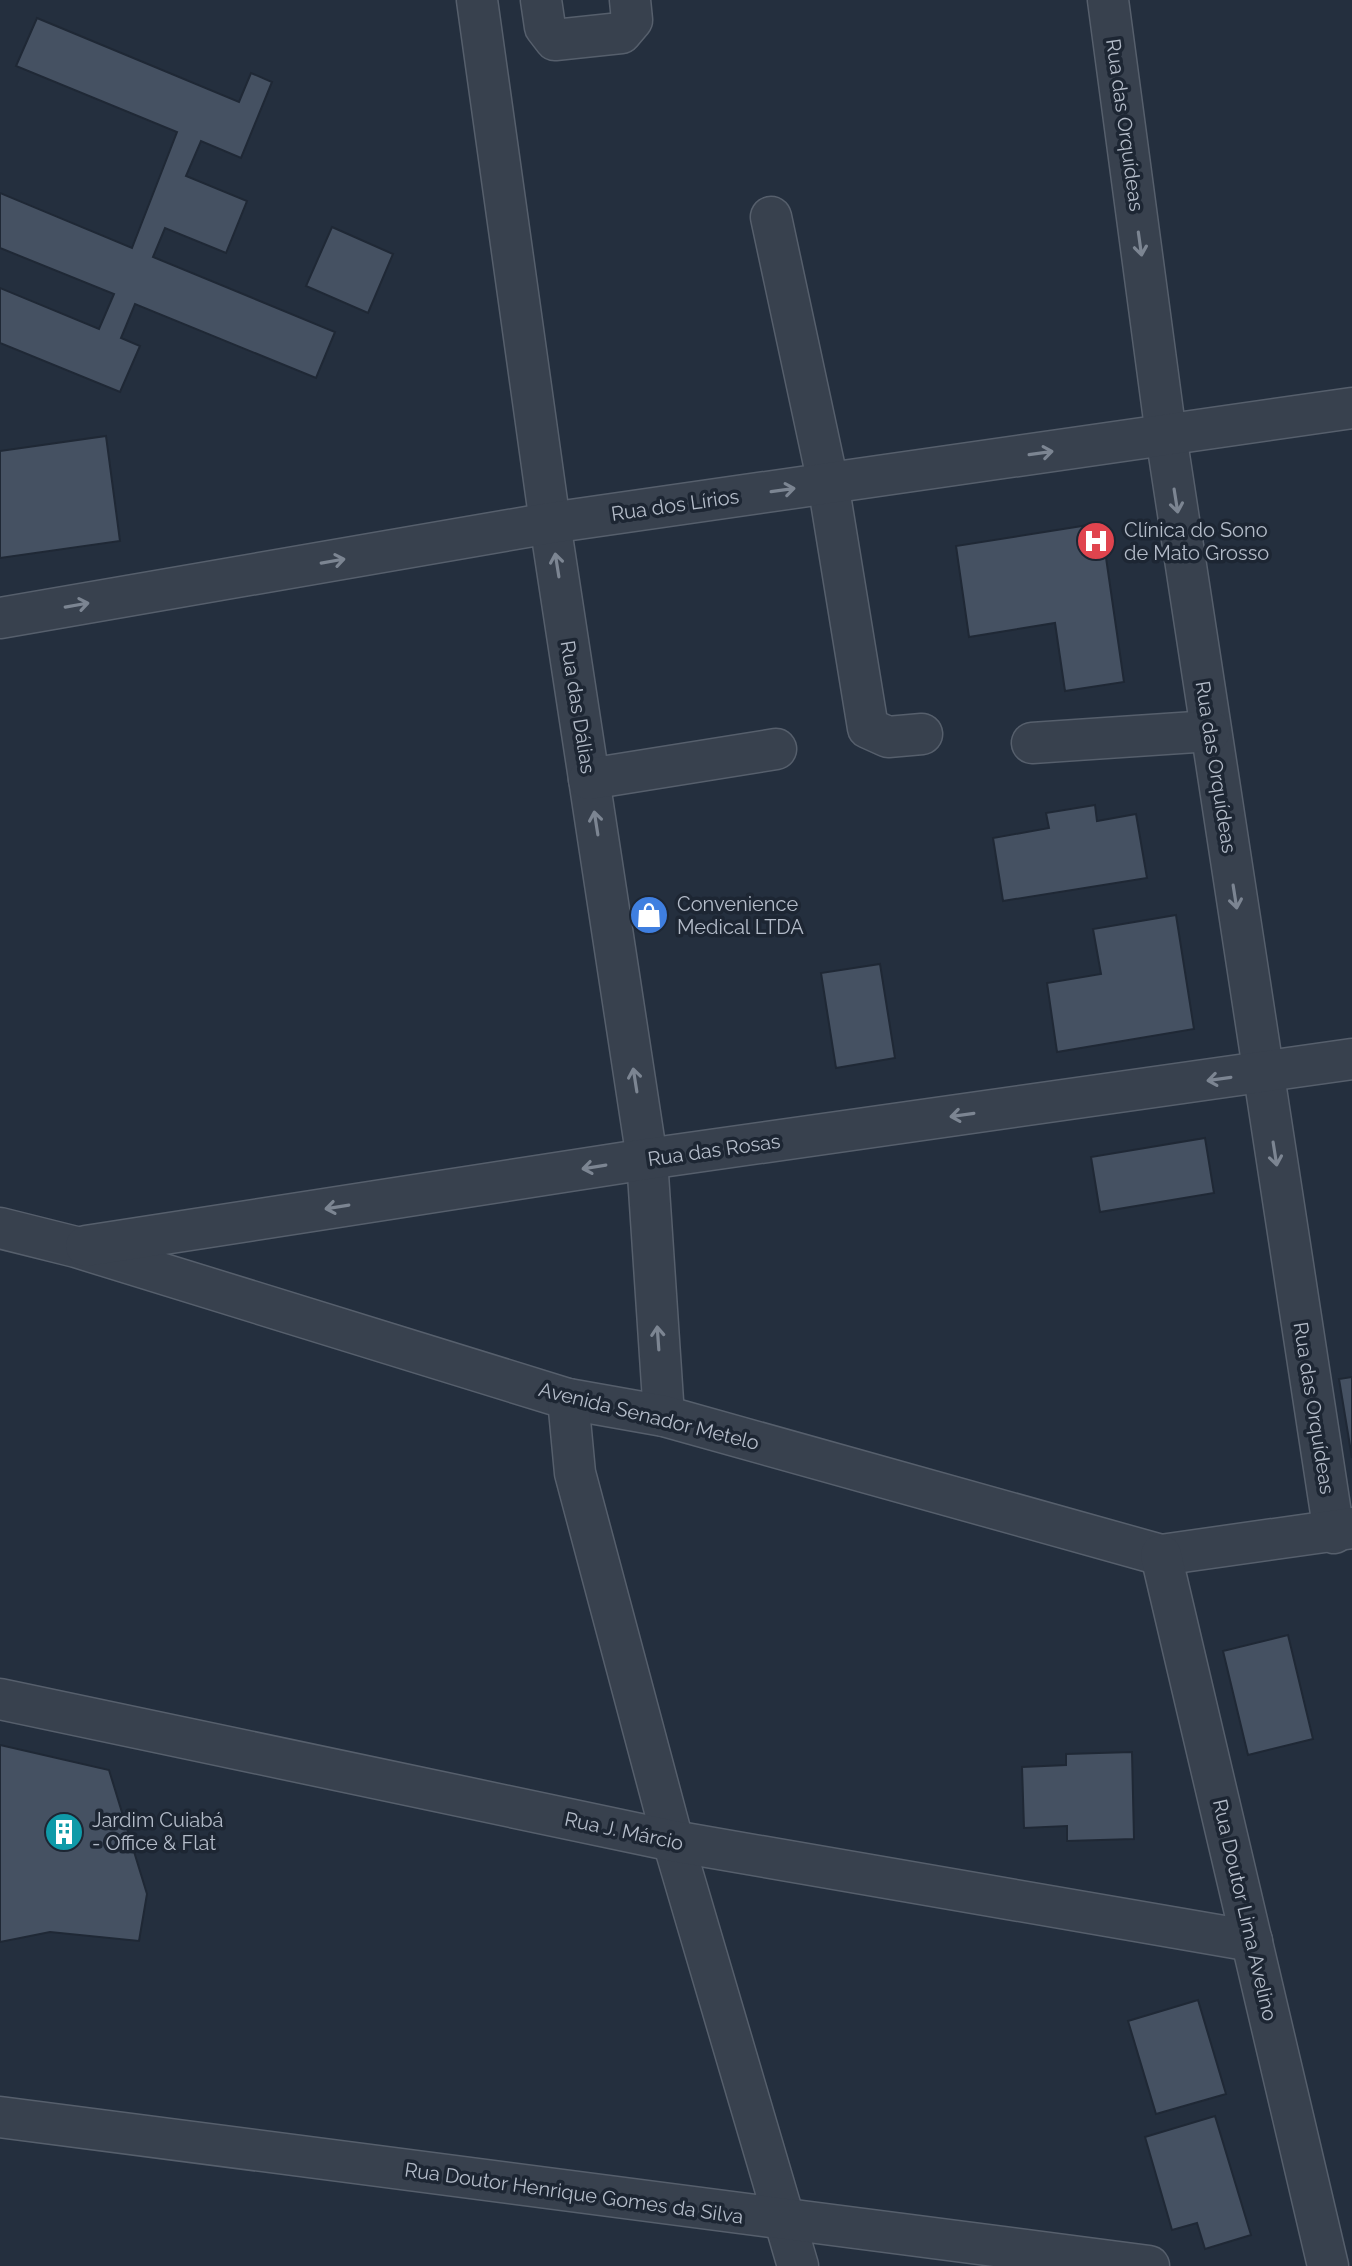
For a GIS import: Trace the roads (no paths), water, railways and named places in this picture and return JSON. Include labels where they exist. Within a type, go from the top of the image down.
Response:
[{"type":"street","name":"Rua das Dálias","points":[[477,0],[550,523],[647,1159],[664,1416]]},
{"type":"street","points":[[541,0],[545,27],[555,40],[621,33],[632,20],[630,0]]},
{"type":"street","name":"Rua das Orquídeas","points":[[1108,0],[1166,435],[1262,1073],[1343,1530]]},
{"type":"street","points":[[771,217],[828,483],[868,728],[888,737],[922,734]]},
{"type":"street","name":"Rua dos Lírios","points":[[0,618],[550,523],[1352,408]]},
{"type":"street","points":[[1032,743],[1210,731]]},
{"type":"street","points":[[589,779],[776,749]]},
{"type":"street","name":"Rua das Rosas","points":[[76,1247],[647,1159],[1352,1059]]},
{"type":"street","name":"Avenida Senador Metelo","points":[[0,1227],[76,1247],[568,1399],[664,1416],[1161,1555],[1343,1530]]},
{"type":"street","points":[[568,1399],[575,1473],[673,1841],[798,2266]]},
{"type":"street","name":"Rua Doutor Lima Avelino","points":[[1161,1555],[1328,2266]]},
{"type":"street","name":"Rua J. Márcio","points":[[0,1699],[673,1841],[1252,1941]]},
{"type":"street","name":"Rua Doutor Henrique Gomes da Silva","points":[[0,2117],[1149,2266]]},
{"type":"place","name":"Clínica do Sono de Mato Grosso","points":[[1096,541]]},
{"type":"place","name":"Convenience Medical LTDA","points":[[649,915]]},
{"type":"place","name":"Jardim Cuiabá - Office & Flat","points":[[64,1832]]}]
